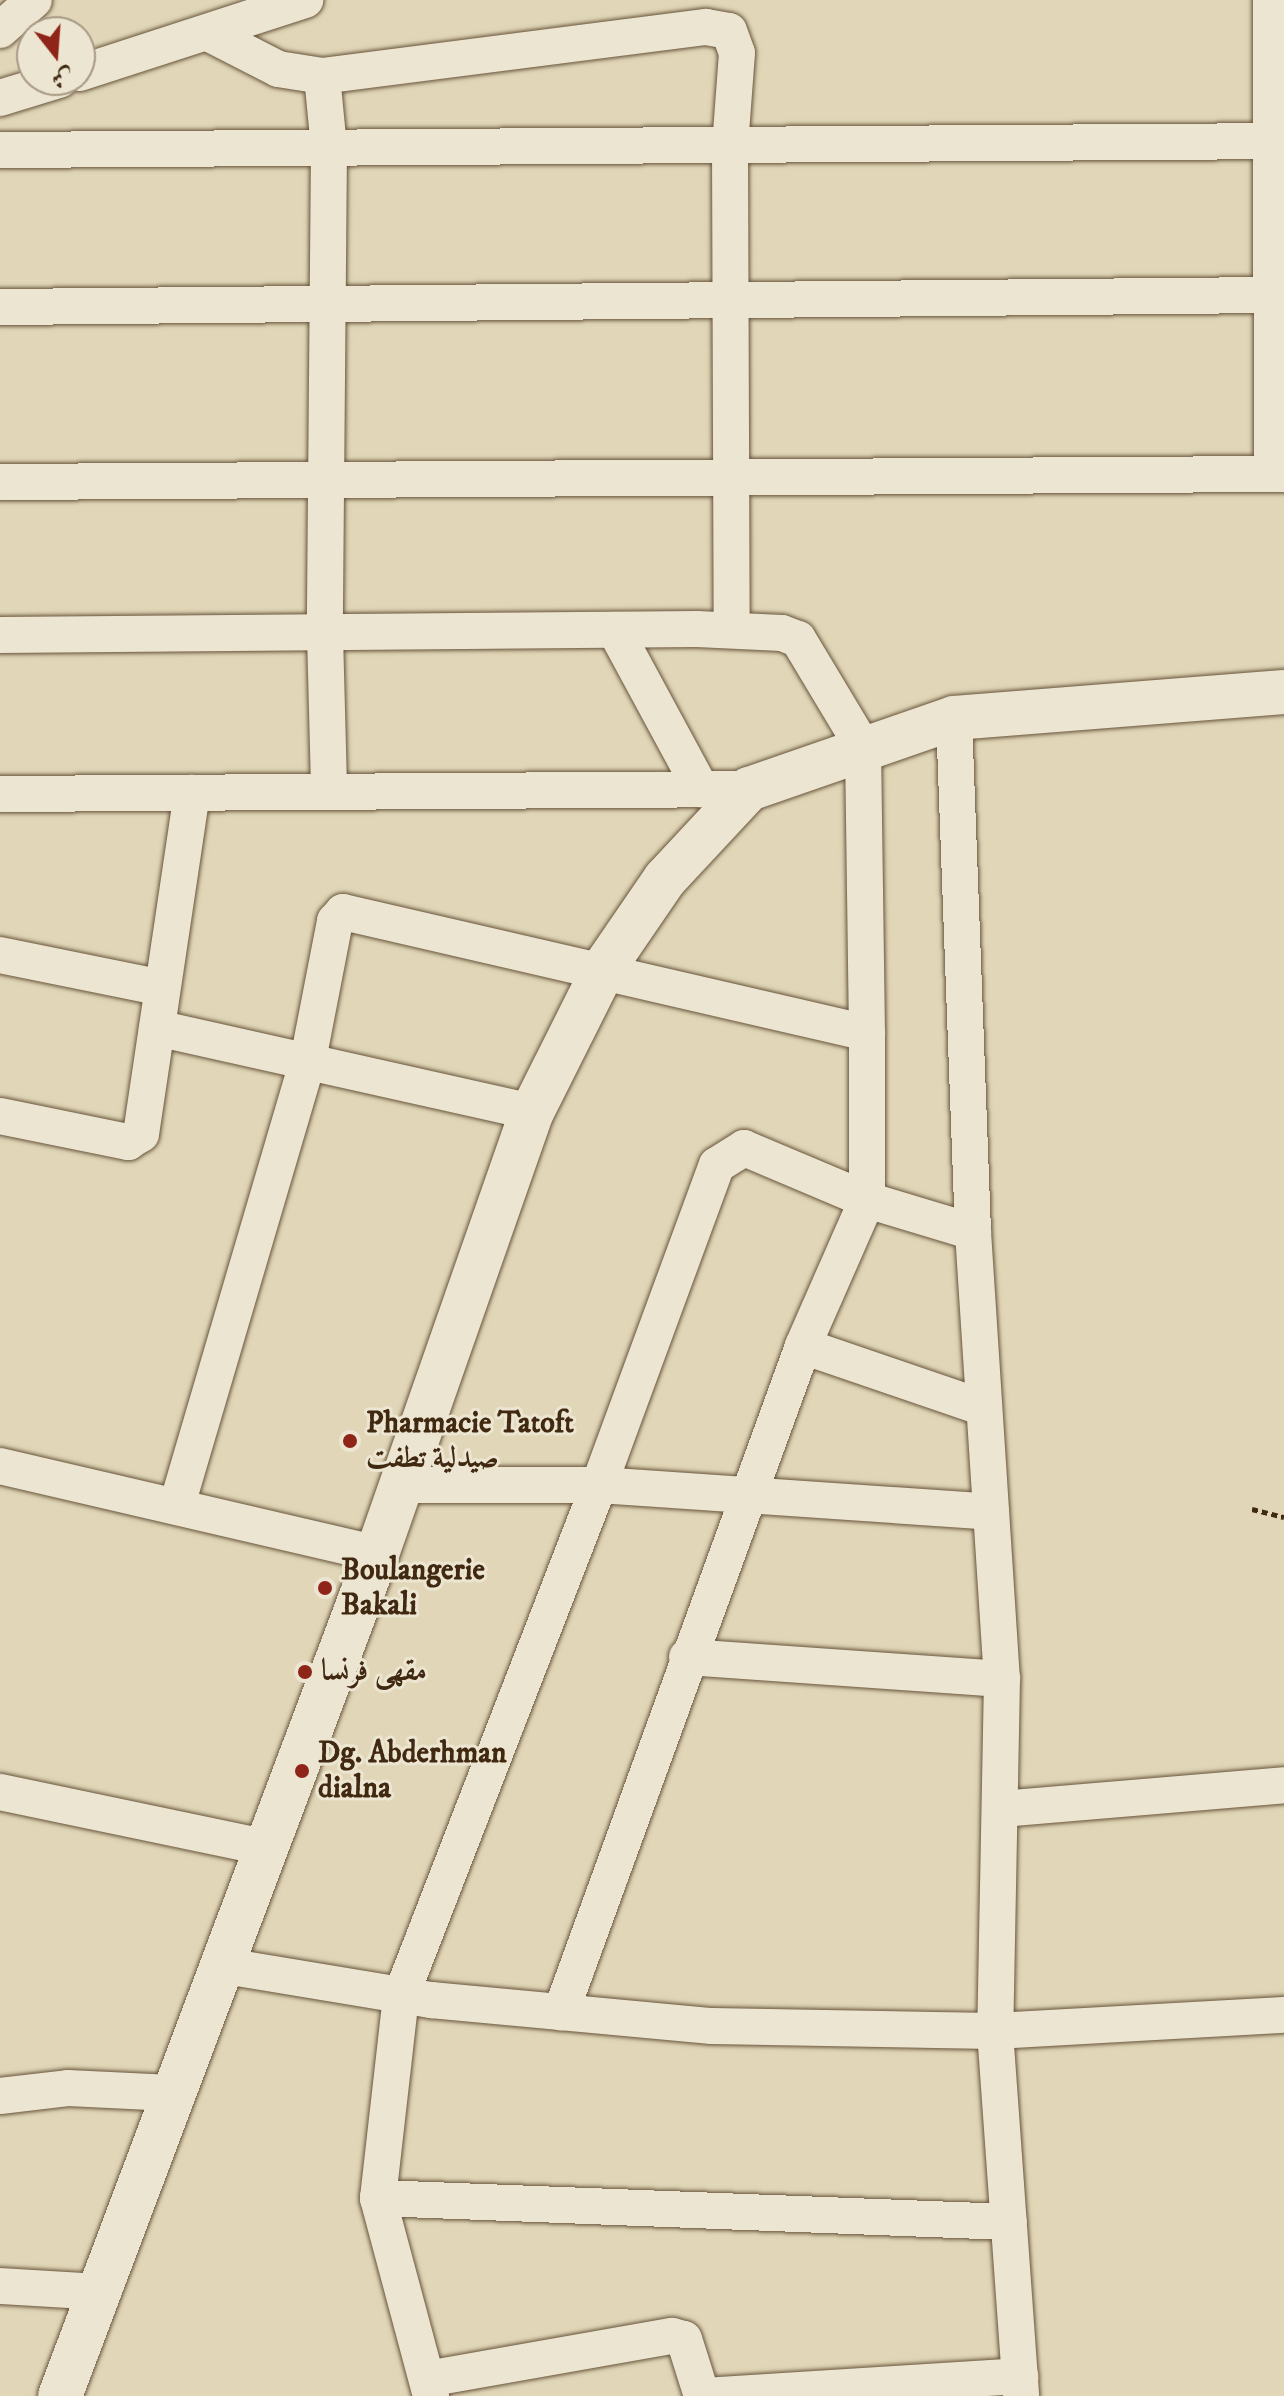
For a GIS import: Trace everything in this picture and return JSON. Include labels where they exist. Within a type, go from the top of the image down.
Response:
[{"type":"main road","points":[[60,2396],[102,2292],[263,1847],[377,1554],[532,1112],[604,968],[665,879],[749,789],[954,718],[1284,692]]},
{"type":"street","points":[[0,30],[34,0]]},
{"type":"street","points":[[96,68],[305,0]]},
{"type":"street","points":[[0,482],[733,475],[1278,474],[1277,141],[1271,0]]},
{"type":"street","points":[[208,33],[278,69],[322,76],[718,28],[729,31],[737,53],[730,147],[732,630]]},
{"type":"street","points":[[322,76],[329,148],[325,478],[329,791]]},
{"type":"street","points":[[0,150],[1277,141]]},
{"type":"street","points":[[0,307],[1278,295]]},
{"type":"street","points":[[615,630],[701,789]]},
{"type":"street","points":[[0,635],[732,630],[798,639],[863,747],[867,1200],[803,1346],[687,1657],[561,2012]]},
{"type":"street","points":[[954,718],[973,1232],[1002,1679],[995,2031],[1021,2386],[702,2396],[684,2339],[672,2336],[429,2387],[378,2198],[401,1996],[599,1485],[717,1165],[744,1148],[867,1200],[973,1232]]},
{"type":"street","points":[[0,794],[749,789]]},
{"type":"street","points":[[0,1116],[76,1135],[136,1139],[157,1028],[192,793]]},
{"type":"street","points":[[177,1505],[308,1060],[335,921],[343,912],[604,968],[867,1033]]},
{"type":"street","points":[[0,955],[162,988]]},
{"type":"street","points":[[157,1028],[532,1112]]},
{"type":"street","points":[[803,1346],[984,1408]]},
{"type":"street","points":[[0,1466],[377,1554]]},
{"type":"street","points":[[402,1485],[599,1485],[750,1492],[991,1512]]},
{"type":"street","points":[[687,1657],[1002,1679]]},
{"type":"street","points":[[1001,1809],[1284,1785]]},
{"type":"street","points":[[0,1792],[263,1847]]},
{"type":"street","points":[[219,1965],[401,1996],[712,2026],[995,2031],[1284,2015]]},
{"type":"street","points":[[0,2096],[68,2088],[172,2093]]},
{"type":"street","points":[[378,2198],[1009,2222]]},
{"type":"street","points":[[0,2286],[102,2292]]},
{"type":"path","points":[[1252,1509],[1284,1517]]},
{"type":"place","name":"Pharmacie Tatoft صيدلية تطفت","points":[[350,1441]]},
{"type":"place","name":"Boulangerie Bakali","points":[[325,1588]]},
{"type":"place","name":"مقهى فرنسا","points":[[305,1672]]},
{"type":"place","name":"Dg. Abderhman dialna","points":[[302,1771]]}]
